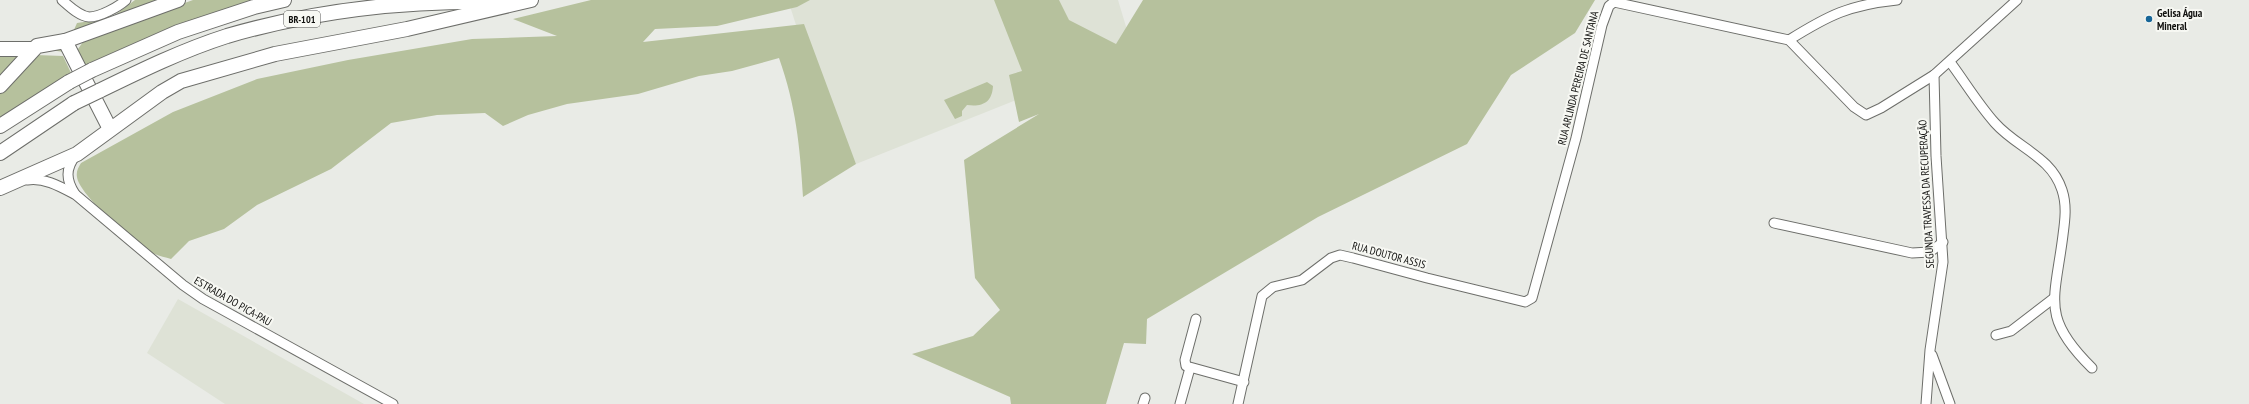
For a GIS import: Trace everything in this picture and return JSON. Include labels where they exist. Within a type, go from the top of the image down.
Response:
[{"type":"main road","points":[[3,79],[33,49],[42,44],[66,41],[178,0]]},
{"type":"main road","name":"BR-101","points":[[0,126],[69,82],[92,70],[178,32],[254,7],[284,0]]},
{"type":"main road","name":"BR-101","points":[[0,152],[74,103],[192,49],[226,37],[274,24],[333,13],[413,2],[454,0],[516,3],[531,0]]},
{"type":"main road","points":[[6,185],[77,154],[162,92],[181,81],[274,54],[407,29],[516,3]]},
{"type":"main road","points":[[66,41],[110,129]]},
{"type":"main road","points":[[0,49],[33,49]]},
{"type":"street","points":[[62,0],[77,12],[89,17],[105,11],[126,0]]},
{"type":"street","points":[[1897,0],[1854,7],[1834,13],[1789,40],[1861,113],[1871,114],[1934,75],[1950,62],[2016,0]]},
{"type":"street","name":"RUA ARLINDA PEREIRA DE SANTANA","points":[[1514,299],[1528,301],[1534,295],[1576,138],[1602,26],[1609,6],[1614,2],[1622,2],[1742,31],[1789,40]]},
{"type":"street","points":[[1950,62],[1995,123],[2019,143],[2040,157],[2056,175],[2062,190],[2065,210],[2054,298],[2058,324],[2066,340],[2092,368]]},
{"type":"street","name":"SEGUNDA TRAVESSA DA RECUPERAÇÃO","points":[[1934,75],[1936,156],[1943,242],[1942,274],[1930,350],[1950,404]]},
{"type":"street","name":"ESTRADA DO PICA-PAU","points":[[76,195],[68,183],[67,174],[69,163],[77,154]]},
{"type":"street","name":"ESTRADA DO PICA-PAU","points":[[6,185],[36,178],[59,186],[76,195],[183,285],[203,299],[382,401],[393,404]]},
{"type":"street","points":[[1774,223],[1912,253],[1930,252],[1943,242]]},
{"type":"street","name":"RUA DOUTOR ASSIS","points":[[1244,382],[1259,301],[1265,291],[1273,287],[1302,280],[1331,258],[1340,255],[1514,299]]},
{"type":"street","points":[[1996,335],[2011,331],[2054,298]]},
{"type":"street","points":[[1180,404],[1188,367],[1185,360],[1196,319]]},
{"type":"street","points":[[1926,404],[1930,350]]},
{"type":"street","points":[[1188,367],[1244,382],[1238,404]]},
{"type":"shaded area","points":[[788,0],[1118,0],[1134,53],[856,164],[796,25]]},
{"type":"shaded area","points":[[178,299],[364,404],[225,404],[147,353]]},
{"type":"green space","points":[[135,0],[167,0],[109,22],[64,52],[43,49],[41,41],[73,32],[77,23],[111,18]]},
{"type":"green space","points":[[193,0],[268,0],[178,24],[83,66],[78,49],[85,39]]},
{"type":"green space","points":[[591,0],[810,0],[797,7],[717,26],[655,29],[643,42],[804,24],[856,164],[803,197],[796,126],[790,93],[779,58],[732,71],[699,76],[638,94],[567,104],[528,115],[503,126],[485,113],[437,115],[391,123],[331,169],[257,205],[224,229],[189,241],[171,259],[150,252],[121,229],[87,195],[80,185],[77,177],[81,163],[173,112],[257,79],[348,60],[472,39],[557,36],[513,19]]},
{"type":"green space","points":[[994,0],[1059,0],[1069,20],[1116,44],[1143,0],[1595,0],[1575,33],[1511,75],[1467,144],[1318,217],[1147,319],[1146,344],[1124,343],[1106,404],[1011,404],[1010,397],[912,354],[973,336],[1000,310],[975,278],[964,160],[1039,114],[1019,122],[1009,75],[1022,71]]},
{"type":"green space","points":[[0,54],[19,56],[0,79]]},
{"type":"green space","points":[[36,55],[63,56],[72,75],[0,118],[0,86]]},
{"type":"green space","points":[[987,82],[993,86],[991,96],[988,100],[982,104],[967,105],[962,111],[962,116],[955,119],[944,100]]},
{"type":"place","name":"Gelisa Água Mineral","points":[[2149,19]]}]
